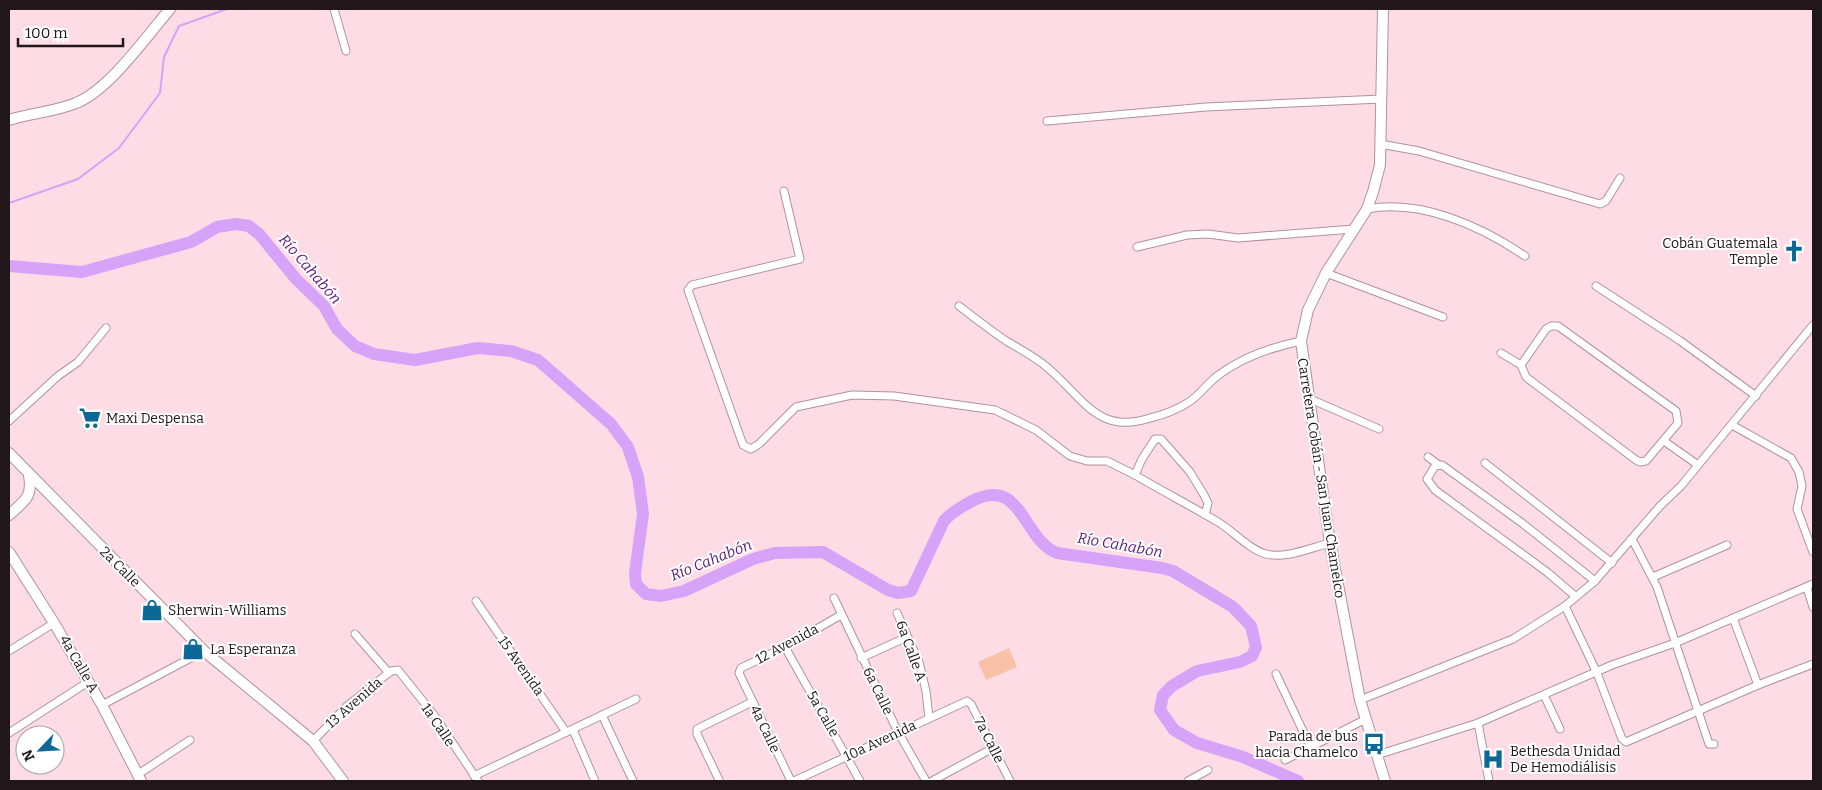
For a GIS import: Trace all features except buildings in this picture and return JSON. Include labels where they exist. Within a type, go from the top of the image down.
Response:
[{"type":"main road","points":[[9,120],[75,104],[92,95],[108,82],[170,9]]},
{"type":"main road","name":"Carretera Cobán - San Juan Chamelco","points":[[1383,9],[1380,165],[1367,209],[1326,272],[1308,310],[1300,341],[1330,543],[1360,700],[1364,720],[1385,781]]},
{"type":"main road","name":"2a Calle","points":[[9,453],[204,651],[313,741],[343,781]]},
{"type":"main road","points":[[9,515],[27,498],[30,491],[29,475]]},
{"type":"main road","name":"4a Calle A","points":[[9,552],[54,623],[102,705],[139,778]]},
{"type":"street","points":[[334,9],[346,52]]},
{"type":"street","points":[[1047,121],[1206,107],[1381,99]]},
{"type":"street","points":[[1380,144],[1419,151],[1600,204],[1606,201],[1620,178]]},
{"type":"street","points":[[784,192],[800,259],[692,285],[688,290],[725,400],[743,445],[751,449],[759,444],[796,407],[852,395],[894,396],[995,410],[1036,430],[1070,456],[1087,461],[1107,461],[1135,475],[1205,515],[1265,554],[1282,555],[1330,543]]},
{"type":"street","points":[[1367,209],[1399,207],[1428,212],[1488,234],[1525,256]]},
{"type":"street","points":[[1137,247],[1187,235],[1208,234],[1238,238],[1354,229]]},
{"type":"street","points":[[1326,272],[1443,317]]},
{"type":"street","points":[[1596,286],[1680,340],[1756,396]]},
{"type":"street","points":[[959,306],[988,328],[1041,363],[1093,412],[1106,421],[1120,424],[1134,424],[1187,404],[1199,395],[1219,374],[1278,345],[1300,341]]},
{"type":"street","points":[[1501,353],[1521,365],[1526,377],[1640,462],[1646,460],[1678,423],[1676,411],[1558,326],[1546,329],[1521,365]]},
{"type":"street","points":[[1360,700],[1513,639],[1565,606],[1595,581],[1698,466],[1813,326]]},
{"type":"street","points":[[9,421],[58,376],[78,362],[106,328]]},
{"type":"street","points":[[1308,398],[1379,429]]},
{"type":"street","points":[[1732,425],[1791,458],[1799,472],[1802,486],[1797,509],[1813,552]]},
{"type":"street","points":[[1135,475],[1147,449],[1155,440],[1161,439],[1190,472],[1204,495],[1208,503],[1205,515]]},
{"type":"street","points":[[1664,441],[1698,466]]},
{"type":"street","points":[[1428,457],[1522,523],[1595,581]]},
{"type":"street","points":[[1486,462],[1612,563]]},
{"type":"street","points":[[1439,465],[1435,466],[1427,479],[1435,490],[1576,596]]},
{"type":"street","points":[[1632,539],[1653,577],[1709,744],[1714,744]]},
{"type":"street","points":[[1653,577],[1727,545]]},
{"type":"street","points":[[1377,755],[1478,723],[1632,657],[1675,643],[1810,586],[1813,607]]},
{"type":"street","name":"6a Calle","points":[[834,598],[898,732],[926,781]]},
{"type":"street","name":"15 Avenida","points":[[476,601],[569,731],[595,781]]},
{"type":"street","points":[[1565,606],[1597,673],[1622,739],[1626,742],[1758,684],[1813,664]]},
{"type":"street","name":"6a Calle A","points":[[898,613],[919,662],[926,691],[929,718]]},
{"type":"street","name":"12 Avenida","points":[[739,677],[741,668],[785,647],[841,615]]},
{"type":"street","points":[[1733,618],[1758,684]]},
{"type":"street","points":[[9,651],[54,623]]},
{"type":"street","points":[[356,634],[389,673]]},
{"type":"street","points":[[861,658],[907,636]]},
{"type":"street","name":"5a Calle","points":[[785,647],[860,781]]},
{"type":"street","points":[[102,705],[204,651]]},
{"type":"street","name":"13 Avenida","points":[[313,741],[347,706],[389,673],[398,670]]},
{"type":"street","name":"1a Calle","points":[[398,670],[434,715],[476,779]]},
{"type":"street","points":[[1276,674],[1310,746]]},
{"type":"street","name":"4a Calle","points":[[739,677],[792,781]]},
{"type":"street","points":[[9,733],[88,682]]},
{"type":"street","points":[[1544,695],[1560,729]]},
{"type":"street","points":[[476,779],[602,714],[636,699]]},
{"type":"street","name":"10a Avenida","points":[[792,781],[967,701]]},
{"type":"street","name":"7a Calle","points":[[967,701],[971,704],[1010,781]]},
{"type":"street","points":[[719,780],[696,734],[697,729],[752,702]]},
{"type":"street","points":[[602,714],[634,781]]},
{"type":"street","points":[[1285,760],[1364,720]]},
{"type":"street","points":[[1478,723],[1489,781]]},
{"type":"street","points":[[139,778],[190,740]]},
{"type":"street","points":[[932,781],[993,748]]},
{"type":"street","points":[[1188,781],[1208,770]]},
{"type":"shaded area","points":[[1009,648],[1017,667],[986,680],[978,662]]},
{"type":"waterway","points":[[9,203],[78,179],[119,148],[160,93],[164,57],[179,26],[227,9]]},
{"type":"waterway","name":"Río Cahabón","points":[[9,266],[82,272],[191,242],[217,227],[236,224],[249,226],[260,235],[296,279],[324,306],[337,329],[355,346],[374,354],[415,360],[478,348],[511,351],[538,360],[611,424],[628,447],[638,477],[643,514],[635,573],[636,584],[646,594],[661,596],[684,591],[753,559],[775,553],[823,552],[888,590],[898,593],[911,591],[944,521],[972,501],[989,495],[1001,496],[1012,502],[1045,546],[1057,553],[1173,571],[1233,607],[1251,626],[1256,647],[1252,656],[1240,662],[1197,671],[1172,686],[1163,695],[1160,710],[1174,730],[1197,743],[1243,757],[1298,781]]},
{"type":"place","name":"Cobán Guatemala Temple","points":[[1794,251]]},
{"type":"place","name":"Maxi Despensa","points":[[90,418]]},
{"type":"place","name":"Sherwin-Williams","points":[[152,610]]},
{"type":"place","name":"La Esperanza","points":[[193,649]]},
{"type":"place","name":"Parada de bus hacia Chamelco","points":[[1374,744]]},
{"type":"place","name":"Bethesda Unidad De Hemodiálisis","points":[[1493,759]]}]
